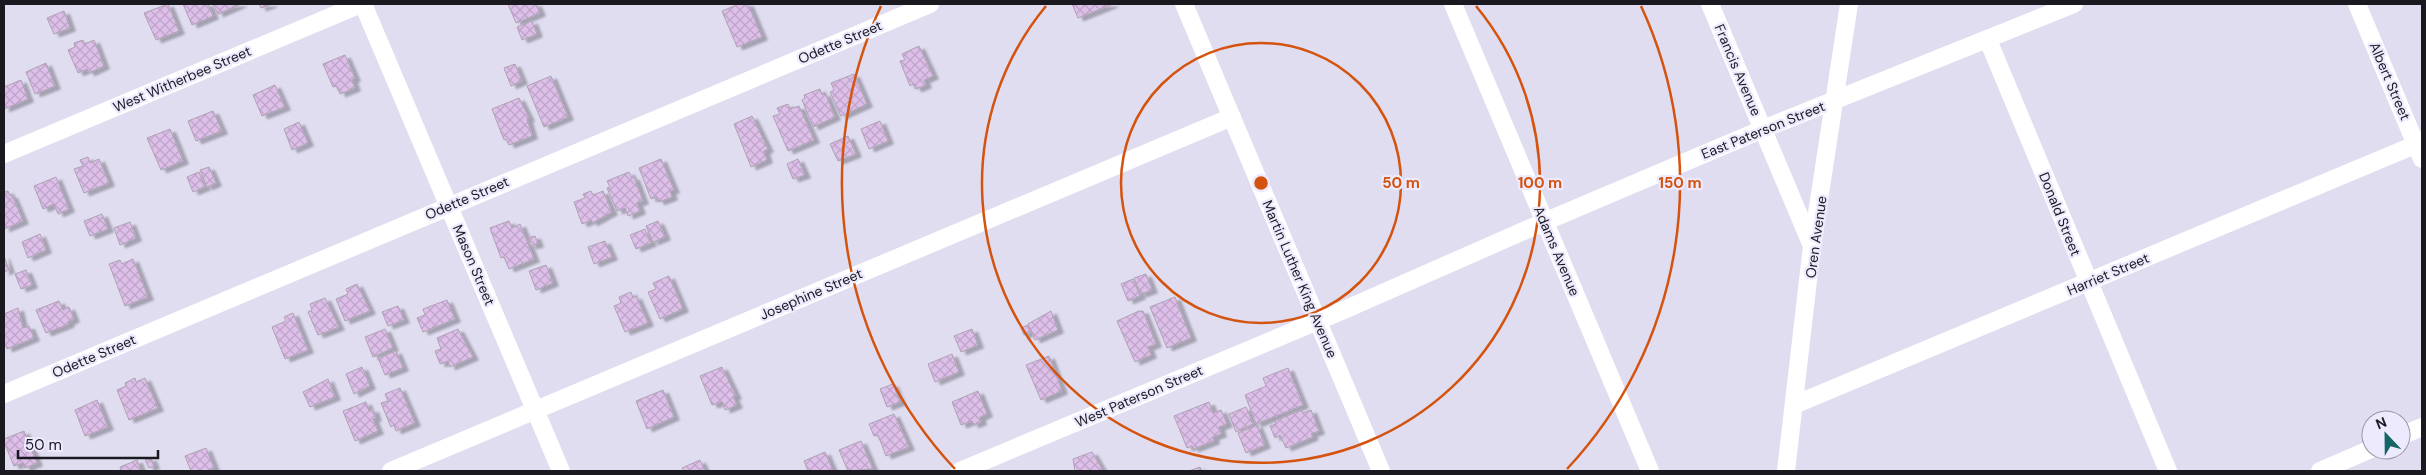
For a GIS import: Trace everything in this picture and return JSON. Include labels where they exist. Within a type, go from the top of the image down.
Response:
[{"type":"street","name":"West Witherbee Street","points":[[4,154],[362,4]]},
{"type":"street","name":"Mason Street","points":[[362,4],[561,471]]},
{"type":"street","name":"Odette Street","points":[[4,394],[930,4]]},
{"type":"street","name":"Martin Luther King Avenue","points":[[1184,4],[1381,471]]},
{"type":"street","name":"Adams Avenue","points":[[1453,4],[1650,471]]},
{"type":"street","name":"Francis Avenue","points":[[1710,4],[1812,246]]},
{"type":"street","name":"Oren Avenue","points":[[1786,471],[1812,246],[1836,100],[1849,4]]},
{"type":"street","name":"East Paterson Street","points":[[1318,321],[1763,129],[2074,4]]},
{"type":"street","name":"Albert Street","points":[[2357,4],[2420,149]]},
{"type":"street","name":"Donald Street","points":[[1988,40],[2168,471]]},
{"type":"street","name":"Josephine Street","points":[[391,471],[1232,117]]},
{"type":"street","name":"Harriet Street","points":[[1794,405],[2088,283],[2420,149]]},
{"type":"street","name":"West Paterson Street","points":[[960,471],[1318,321]]},
{"type":"street","points":[[2320,471],[2361,453]]},
{"type":"building","points":[[168,4],[179,31],[156,40],[144,13]]},
{"type":"building","points":[[183,4],[208,4],[213,16],[192,25]]},
{"type":"building","points":[[213,4],[241,4],[218,14]]},
{"type":"building","points":[[259,4],[272,4],[261,8]]},
{"type":"building","points":[[508,4],[536,4],[540,13],[516,23]]},
{"type":"building","points":[[739,4],[748,4],[762,37],[737,47],[722,11]]},
{"type":"building","points":[[1072,4],[1113,4],[1078,18]]},
{"type":"building","points":[[64,11],[70,28],[54,34],[47,18]]},
{"type":"building","points":[[532,21],[537,34],[522,40],[517,27]]},
{"type":"building","points":[[83,40],[85,44],[94,40],[104,66],[89,73],[87,69],[78,73],[68,50],[75,47],[74,43]]},
{"type":"building","points":[[919,46],[933,76],[924,80],[926,85],[916,89],[913,84],[910,86],[900,61],[905,60],[902,54]]},
{"type":"building","points":[[345,55],[355,78],[352,80],[355,88],[340,94],[337,86],[333,87],[323,64]]},
{"type":"building","points":[[46,63],[55,86],[35,94],[26,72]]},
{"type":"building","points":[[515,64],[522,81],[511,86],[504,68]]},
{"type":"building","points":[[854,74],[867,104],[841,116],[830,92],[834,90],[831,83]]},
{"type":"building","points":[[551,76],[568,117],[544,127],[527,86]]},
{"type":"building","points":[[21,80],[28,99],[4,109],[4,87]]},
{"type":"building","points":[[275,85],[285,107],[262,116],[253,95]]},
{"type":"building","points":[[820,89],[822,95],[825,93],[835,117],[813,127],[802,100],[805,98],[804,95]]},
{"type":"building","points":[[519,98],[529,118],[527,119],[532,136],[509,145],[506,139],[504,140],[492,109]]},
{"type":"building","points":[[788,104],[790,109],[799,106],[814,140],[788,151],[773,116],[780,114],[777,108]]},
{"type":"building","points":[[213,111],[222,131],[196,141],[188,121]]},
{"type":"building","points":[[752,116],[768,149],[764,151],[767,160],[751,167],[734,124]]},
{"type":"building","points":[[880,121],[888,141],[869,149],[861,129]]},
{"type":"building","points":[[299,122],[308,143],[292,150],[284,129]]},
{"type":"building","points":[[170,129],[183,161],[161,170],[147,138]]},
{"type":"building","points":[[848,136],[856,154],[838,161],[830,144]]},
{"type":"building","points":[[88,157],[90,163],[99,159],[109,183],[84,193],[74,169],[83,166],[80,160]]},
{"type":"building","points":[[661,159],[674,190],[670,191],[672,197],[659,202],[656,197],[651,199],[639,168]]},
{"type":"building","points":[[798,159],[805,175],[793,179],[787,164]]},
{"type":"building","points":[[209,167],[216,183],[207,187],[200,170]]},
{"type":"building","points":[[199,172],[205,187],[193,192],[187,177]]},
{"type":"building","points":[[629,172],[632,178],[634,177],[643,201],[637,203],[640,211],[628,216],[625,208],[617,211],[607,188],[610,187],[607,181]]},
{"type":"building","points":[[56,177],[69,209],[58,214],[54,204],[43,209],[34,186]]},
{"type":"building","points":[[8,191],[10,196],[12,195],[23,221],[4,229],[4,192]]},
{"type":"building","points":[[591,191],[593,195],[603,191],[612,212],[592,223],[591,220],[582,224],[574,202],[585,198],[583,194]]},
{"type":"building","points":[[102,214],[108,229],[90,236],[84,221]]},
{"type":"building","points":[[509,221],[512,228],[520,224],[534,259],[509,269],[504,257],[501,258],[490,228]]},
{"type":"building","points":[[658,221],[665,237],[653,242],[646,226]]},
{"type":"building","points":[[130,222],[136,238],[120,245],[114,228]]},
{"type":"building","points":[[645,229],[651,243],[636,249],[630,235]]},
{"type":"building","points":[[40,234],[46,250],[28,258],[22,242]]},
{"type":"building","points":[[535,236],[538,244],[531,246],[528,238]]},
{"type":"building","points":[[605,241],[612,257],[594,264],[588,247]]},
{"type":"building","points":[[4,256],[9,270],[4,272]]},
{"type":"building","points":[[133,259],[148,297],[125,306],[109,264],[120,260],[122,264]]},
{"type":"building","points":[[546,265],[553,283],[536,290],[529,271]]},
{"type":"building","points":[[26,270],[32,285],[21,289],[15,274]]},
{"type":"building","points":[[1146,274],[1152,290],[1141,294],[1134,278]]},
{"type":"building","points":[[669,276],[683,309],[660,319],[648,292],[656,289],[653,283]]},
{"type":"building","points":[[1133,279],[1140,296],[1128,301],[1121,284]]},
{"type":"building","points":[[357,284],[370,311],[345,321],[336,299],[348,294],[346,289]]},
{"type":"building","points":[[631,292],[633,298],[636,296],[648,323],[625,332],[614,306],[621,303],[619,297]]},
{"type":"building","points":[[1175,297],[1191,338],[1167,348],[1150,307]]},
{"type":"building","points":[[325,298],[339,327],[318,335],[308,312],[312,310],[310,304]]},
{"type":"building","points":[[447,300],[455,319],[423,332],[417,318],[425,315],[423,309]]},
{"type":"building","points":[[59,301],[63,310],[69,307],[74,319],[68,322],[69,324],[46,333],[36,310]]},
{"type":"building","points":[[398,306],[404,320],[388,326],[382,312]]},
{"type":"building","points":[[18,308],[23,328],[29,326],[34,338],[7,349],[4,341],[4,314]]},
{"type":"building","points":[[1051,311],[1058,330],[1035,340],[1028,324]]},
{"type":"building","points":[[1143,311],[1156,344],[1148,347],[1151,355],[1135,362],[1117,321]]},
{"type":"building","points":[[293,313],[308,350],[285,359],[272,327],[286,321],[284,317]]},
{"type":"building","points":[[1028,325],[1031,332],[1024,335],[1021,328]]},
{"type":"building","points":[[385,329],[393,348],[373,357],[365,337]]},
{"type":"building","points":[[458,329],[473,357],[450,367],[448,361],[440,364],[435,351],[441,349],[437,338]]},
{"type":"building","points":[[972,329],[978,345],[961,352],[954,336]]},
{"type":"building","points":[[396,351],[403,368],[385,375],[378,358]]},
{"type":"building","points":[[952,354],[959,372],[935,382],[928,364]]},
{"type":"building","points":[[1049,356],[1062,391],[1041,400],[1026,365]]},
{"type":"building","points":[[362,367],[370,386],[354,394],[346,374]]},
{"type":"building","points":[[722,367],[736,396],[733,397],[737,405],[725,410],[722,402],[712,405],[700,376]]},
{"type":"building","points":[[1288,368],[1303,405],[1256,424],[1245,395],[1266,386],[1263,378]]},
{"type":"building","points":[[135,378],[136,382],[145,378],[158,408],[129,420],[117,390],[126,386],[125,383]]},
{"type":"building","points":[[328,379],[335,397],[310,407],[303,392]]},
{"type":"building","points":[[893,384],[900,402],[887,407],[880,389]]},
{"type":"building","points":[[400,388],[415,423],[396,431],[394,425],[391,427],[381,403],[388,401],[385,394]]},
{"type":"building","points":[[663,390],[674,417],[647,429],[636,401]]},
{"type":"building","points":[[978,391],[987,414],[980,417],[981,422],[973,425],[972,421],[961,425],[952,402]]},
{"type":"building","points":[[97,400],[108,427],[85,436],[75,410]]},
{"type":"building","points":[[366,402],[369,411],[373,409],[376,418],[373,419],[378,431],[355,441],[343,411]]},
{"type":"building","points":[[1209,402],[1213,413],[1221,410],[1227,424],[1219,427],[1221,434],[1213,437],[1214,441],[1193,449],[1192,446],[1187,448],[1174,416]]},
{"type":"building","points":[[1246,407],[1253,424],[1236,432],[1229,414]]},
{"type":"building","points":[[1301,410],[1303,413],[1311,410],[1319,431],[1311,434],[1313,437],[1286,448],[1280,435],[1275,438],[1270,426],[1276,424],[1275,421]]},
{"type":"building","points":[[894,414],[909,447],[886,456],[878,435],[874,436],[869,424]]},
{"type":"building","points":[[1257,425],[1265,445],[1246,453],[1238,433]]},
{"type":"building","points":[[24,431],[37,463],[25,468],[23,463],[14,466],[4,442],[4,439]]},
{"type":"building","points":[[861,441],[873,469],[848,471],[839,450]]},
{"type":"building","points":[[206,448],[214,468],[206,471],[191,471],[185,456]]},
{"type":"building","points":[[825,452],[833,471],[808,471],[804,461]]},
{"type":"building","points":[[1092,452],[1103,471],[1075,471],[1073,459]]},
{"type":"building","points":[[151,458],[154,466],[149,468],[145,460]]},
{"type":"building","points":[[137,460],[141,471],[121,471],[120,467]]},
{"type":"building","points":[[700,460],[705,471],[684,471],[682,468]]},
{"type":"building","points":[[1200,467],[1202,471],[1189,471]]}]
